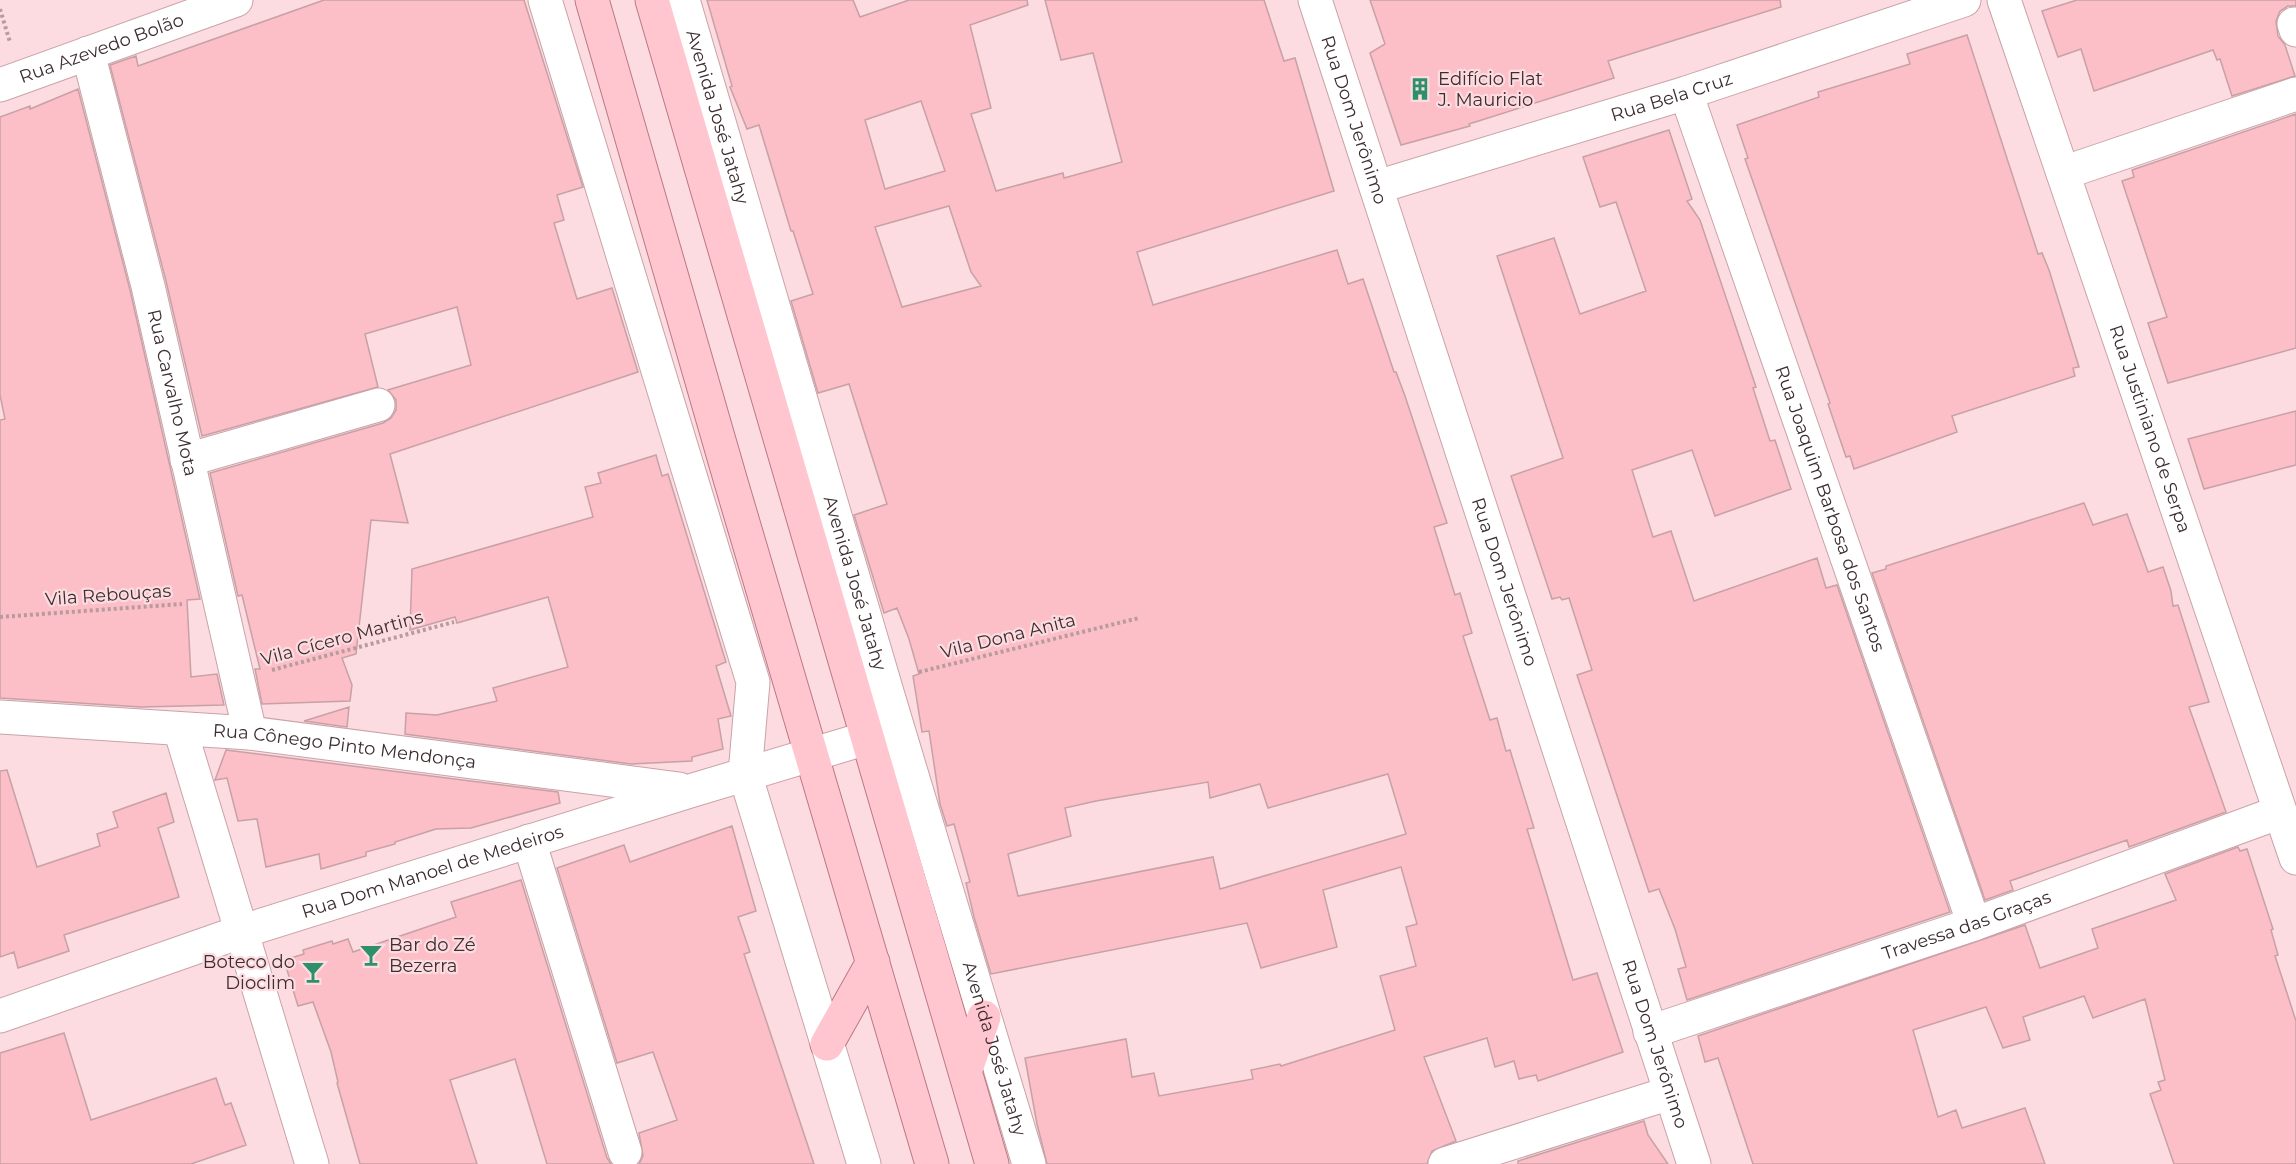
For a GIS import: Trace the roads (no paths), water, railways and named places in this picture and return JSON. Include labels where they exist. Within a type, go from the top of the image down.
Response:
[{"type":"main road","points":[[592,0],[932,1164]]},
{"type":"main road","name":"Avenida José Jatahy","points":[[652,0],[992,1164]]},
{"type":"main road","points":[[827,1044],[873,962]]},
{"type":"main road","points":[[965,1072],[984,1017]]},
{"type":"street","name":"Rua Azevedo Bolão","points":[[0,85],[236,0]]},
{"type":"street","points":[[545,0],[753,682],[745,774],[864,1164]]},
{"type":"street","name":"Avenida José Jatahy","points":[[682,0],[1029,1164]]},
{"type":"street","name":"Rua Dom Jerônimo","points":[[1315,0],[1694,1164]]},
{"type":"street","name":"Rua Bela Cruz","points":[[1377,187],[1686,93],[1965,0]]},
{"type":"street","name":"Rua Justiniano de Serpa","points":[[2004,0],[2296,858]]},
{"type":"street","name":"Rua Carvalho Mota","points":[[88,53],[148,286],[250,733]]},
{"type":"street","name":"Rua Joaquim Barbosa dos Santos","points":[[1686,93],[1974,924]]},
{"type":"street","points":[[2063,173],[2296,94]]},
{"type":"street","points":[[187,460],[378,405]]},
{"type":"street","name":"Rua Cônego Pinto Mendonça","points":[[0,717],[250,733],[690,791]]},
{"type":"street","points":[[180,729],[312,1164]]},
{"type":"street","name":"Rua Dom Manoel de Medeiros","points":[[0,1016],[240,932],[867,738]]},
{"type":"street","name":"Travessa das Graças","points":[[1650,1032],[1974,924],[2280,812]]},
{"type":"street","points":[[529,842],[624,1152]]},
{"type":"street","points":[[1445,1164],[1670,1093]]},
{"type":"place","name":"Edifício Flat J. Mauricio","points":[[1420,89]]},
{"type":"place","name":"Bar do Zé Bezerra","points":[[371,955]]},
{"type":"place","name":"Boteco do Dioclim","points":[[313,972]]}]
